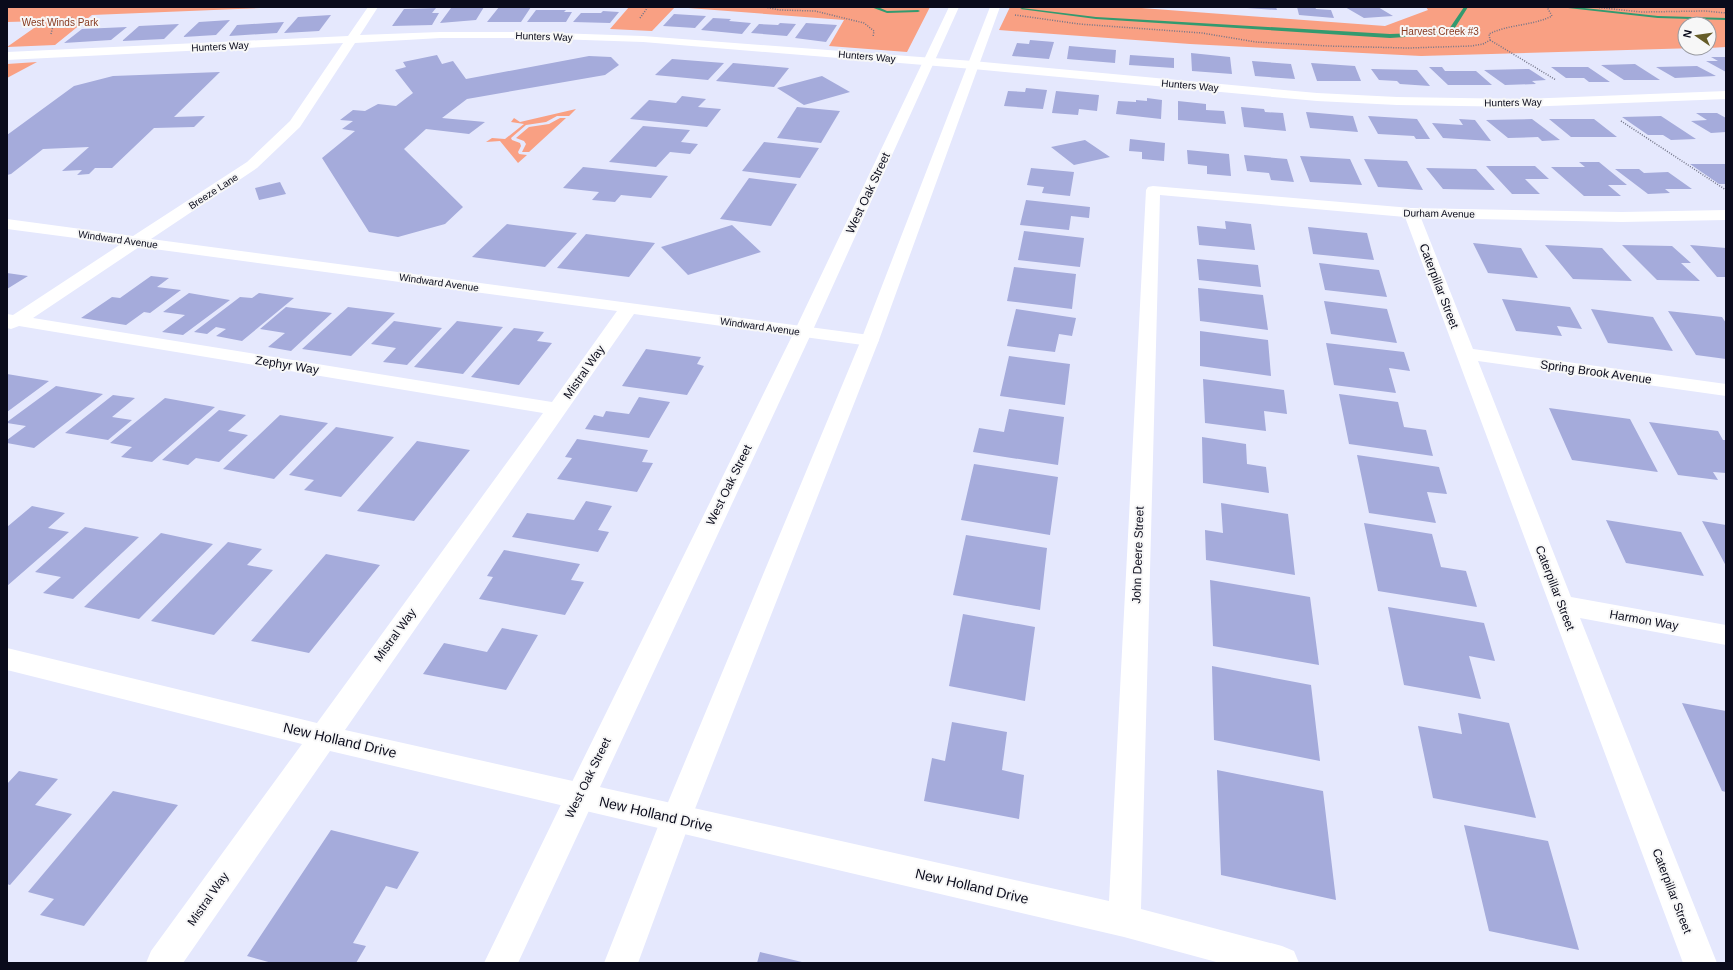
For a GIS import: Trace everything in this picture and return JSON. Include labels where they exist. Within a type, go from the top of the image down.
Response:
[{"type":"street","name":"Breeze Lane","points":[[10,322],[252,165],[295,124],[373,7]]},
{"type":"street","name":"West Oak Street","points":[[501,963],[803,332],[954,7]]},
{"type":"street","points":[[621,963],[676,819],[870,340],[995,7]]},
{"type":"street","name":"Hunters Way","points":[[7,56],[352,39],[518,35],[643,39],[930,61],[1317,97],[1397,101],[1524,103],[1726,95]]},
{"type":"street","name":"Durham Avenue","points":[[1153,190],[1411,214],[1622,217],[1726,215]]},
{"type":"street","name":"John Deere Street","points":[[1124,921],[1153,190]]},
{"type":"street","name":"Caterpillar Street","points":[[1411,214],[1700,963]]},
{"type":"street","name":"Windward Avenue","points":[[7,224],[870,340]]},
{"type":"street","name":"Mistral Way","points":[[163,963],[629,308]]},
{"type":"street","name":"Zephyr Way","points":[[10,322],[557,409]]},
{"type":"street","name":"Spring Brook Avenue","points":[[1465,354],[1726,390]]},
{"type":"street","name":"Harmon Way","points":[[1562,605],[1726,635]]},
{"type":"street","name":"New Holland Drive","points":[[7,659],[323,737],[1124,921],[1282,963]]},
{"type":"path","points":[[765,7],[780,10],[815,11],[864,23],[874,31],[873,40]]},
{"type":"path","points":[[1012,14],[1079,24],[1202,33],[1256,42],[1408,48],[1471,46],[1483,44],[1490,40],[1489,34],[1493,31],[1513,25],[1546,20],[1552,16],[1547,7]]},
{"type":"path","points":[[1594,7],[1641,12],[1705,11],[1726,13]]},
{"type":"green space","name":"West Winds Park","points":[[7,7],[285,7],[92,15],[55,45],[7,47],[44,21],[7,22]]},
{"type":"green space","points":[[629,7],[675,7],[652,31],[610,29]]},
{"type":"green space","points":[[675,7],[930,7],[907,52],[829,46],[844,20]]},
{"type":"green space","name":"Harvest Creek #3","points":[[1010,7],[1128,7],[1385,26],[1428,10],[1426,7],[1726,7],[1726,47],[1717,48],[1717,16],[1677,16],[1677,49],[1421,56],[1190,44],[999,30]]},
{"type":"green space","points":[[37,62],[7,78],[7,64]]},
{"type":"green space","points":[[576,109],[569,116],[557,116],[546,122],[526,125],[511,138],[512,140],[520,143],[521,146],[518,152],[519,154],[527,155],[518,163],[500,141],[486,142],[492,138],[505,139],[524,124],[511,122],[514,118],[520,122]]},
{"type":"green space","points":[[560,118],[566,118],[529,152],[522,152],[526,144],[524,141],[516,138],[529,127],[549,124]]},
{"type":"building","points":[[484,7],[476,20],[440,23],[451,8]]},
{"type":"building","points":[[499,7],[531,7],[521,22],[487,22]]},
{"type":"building","points":[[1276,7],[1277,10],[1247,8]]},
{"type":"building","points":[[1297,7],[1315,7],[1316,9],[1331,10],[1334,18],[1299,15]]},
{"type":"building","points":[[1345,7],[1378,7],[1393,16],[1364,18]]},
{"type":"building","points":[[436,8],[432,13],[439,13],[432,25],[392,26],[404,9]]},
{"type":"building","points":[[536,10],[566,10],[564,12],[572,12],[566,22],[527,22]]},
{"type":"building","points":[[603,11],[619,12],[610,23],[573,22],[581,13],[601,13]]},
{"type":"building","points":[[674,14],[706,16],[695,28],[663,26]]},
{"type":"building","points":[[331,15],[319,31],[284,33],[298,17]]},
{"type":"building","points":[[713,18],[731,19],[729,21],[751,23],[742,34],[701,30]]},
{"type":"building","points":[[230,20],[216,35],[183,37],[199,22]]},
{"type":"building","points":[[284,22],[277,33],[229,36],[237,25]]},
{"type":"building","points":[[780,23],[796,24],[787,36],[751,33],[759,24],[778,25]]},
{"type":"building","points":[[806,23],[837,25],[826,42],[795,38]]},
{"type":"building","points":[[179,24],[164,39],[122,41],[139,26]]},
{"type":"building","points":[[127,27],[111,40],[64,43],[82,29]]},
{"type":"building","points":[[1030,40],[1054,42],[1049,59],[1012,56],[1017,43],[1029,44]]},
{"type":"building","points":[[1069,46],[1116,50],[1115,63],[1067,59]]},
{"type":"building","points":[[1191,53],[1230,57],[1232,74],[1192,71]]},
{"type":"building","points":[[437,55],[442,64],[453,61],[466,79],[589,56],[611,57],[619,65],[605,75],[467,99],[442,118],[485,122],[469,134],[426,129],[404,149],[463,207],[445,224],[398,237],[369,232],[322,158],[355,131],[342,129],[353,121],[340,120],[353,110],[365,111],[378,104],[396,106],[413,93],[395,70],[406,67],[403,62]]},
{"type":"building","points":[[1130,55],[1174,58],[1174,68],[1129,65]]},
{"type":"building","points":[[1711,57],[1726,57],[1726,72],[1706,61],[1718,61]]},
{"type":"building","points":[[672,59],[724,63],[708,80],[655,75]]},
{"type":"building","points":[[1252,61],[1291,64],[1295,79],[1255,76]]},
{"type":"building","points":[[733,63],[789,68],[774,87],[716,81]]},
{"type":"building","points":[[1311,63],[1355,66],[1361,81],[1317,81]]},
{"type":"building","points":[[1635,64],[1660,80],[1624,80],[1601,65]]},
{"type":"building","points":[[1697,66],[1716,76],[1675,78],[1656,67]]},
{"type":"building","points":[[1429,67],[1442,67],[1445,71],[1476,71],[1492,85],[1448,85]]},
{"type":"building","points":[[1551,67],[1588,67],[1610,82],[1589,82],[1584,78],[1566,78]]},
{"type":"building","points":[[1371,69],[1417,70],[1430,86],[1400,84],[1397,81],[1379,80]]},
{"type":"building","points":[[1529,69],[1546,80],[1532,81],[1536,84],[1505,85],[1484,70]]},
{"type":"building","points":[[220,72],[174,117],[205,116],[194,127],[154,128],[112,168],[95,168],[89,174],[77,175],[82,170],[62,171],[89,147],[43,149],[11,174],[7,175],[7,135],[74,86],[113,76]]},
{"type":"building","points":[[822,76],[850,92],[804,105],[777,88]]},
{"type":"building","points":[[1026,88],[1047,90],[1043,109],[1004,106],[1008,91],[1025,92]]},
{"type":"building","points":[[1056,91],[1099,95],[1097,111],[1079,109],[1078,115],[1052,113]]},
{"type":"building","points":[[682,96],[706,99],[698,107],[721,109],[707,127],[630,119],[649,100],[676,103]]},
{"type":"building","points":[[1147,98],[1162,100],[1161,119],[1116,114],[1118,101],[1147,101]]},
{"type":"building","points":[[1178,101],[1206,104],[1206,110],[1224,111],[1226,124],[1178,120]]},
{"type":"building","points":[[797,107],[840,111],[821,143],[777,138]]},
{"type":"building","points":[[1241,107],[1264,109],[1265,112],[1283,113],[1286,131],[1244,127]]},
{"type":"building","points":[[1306,112],[1353,116],[1358,132],[1310,128]]},
{"type":"building","points":[[1696,113],[1717,113],[1726,118],[1726,132],[1711,133],[1691,121],[1707,120]]},
{"type":"building","points":[[1368,116],[1417,119],[1430,139],[1416,139],[1414,136],[1378,134]]},
{"type":"building","points":[[1661,116],[1696,139],[1671,140],[1663,135],[1648,135],[1622,117]]},
{"type":"building","points":[[1459,119],[1475,120],[1491,141],[1443,138],[1432,123],[1463,125]]},
{"type":"building","points":[[1532,119],[1560,140],[1542,141],[1538,137],[1508,138],[1486,120]]},
{"type":"building","points":[[1549,119],[1594,119],[1617,137],[1571,137]]},
{"type":"building","points":[[643,126],[690,130],[681,142],[698,144],[690,154],[670,152],[656,167],[609,162]]},
{"type":"building","points":[[1130,139],[1165,143],[1164,161],[1142,159],[1142,152],[1129,151]]},
{"type":"building","points":[[1085,140],[1110,157],[1074,165],[1051,147]]},
{"type":"building","points":[[764,142],[819,148],[800,178],[742,171]]},
{"type":"building","points":[[1187,150],[1229,154],[1231,176],[1207,174],[1207,166],[1188,164]]},
{"type":"building","points":[[1244,155],[1287,159],[1294,182],[1271,180],[1269,173],[1247,171]]},
{"type":"building","points":[[1300,156],[1350,159],[1362,185],[1310,182]]},
{"type":"building","points":[[1364,159],[1407,161],[1423,190],[1378,187]]},
{"type":"building","points":[[1579,162],[1599,162],[1627,185],[1608,185],[1621,196],[1584,196],[1551,167],[1585,167]]},
{"type":"building","points":[[1690,164],[1726,164],[1726,184],[1719,184]]},
{"type":"building","points":[[1486,166],[1535,166],[1549,179],[1525,179],[1540,194],[1512,194]]},
{"type":"building","points":[[583,167],[668,176],[651,198],[621,195],[615,202],[592,200],[599,192],[563,188]]},
{"type":"building","points":[[1031,168],[1074,172],[1070,196],[1042,193],[1044,187],[1027,185]]},
{"type":"building","points":[[1426,168],[1476,169],[1495,190],[1443,189]]},
{"type":"building","points":[[1615,169],[1639,169],[1644,173],[1668,172],[1692,189],[1665,189],[1670,193],[1648,194]]},
{"type":"building","points":[[749,178],[797,184],[771,226],[720,219]]},
{"type":"building","points":[[280,182],[286,194],[259,200],[255,188]]},
{"type":"building","points":[[1026,200],[1090,207],[1089,218],[1071,216],[1069,230],[1020,225]]},
{"type":"building","points":[[1225,221],[1251,224],[1255,250],[1199,245],[1197,226],[1226,229]]},
{"type":"building","points":[[507,224],[577,233],[545,267],[472,257]]},
{"type":"building","points":[[732,225],[761,252],[688,275],[661,247]]},
{"type":"building","points":[[1308,227],[1367,233],[1374,260],[1313,254]]},
{"type":"building","points":[[1024,231],[1084,238],[1080,267],[1018,260]]},
{"type":"building","points":[[586,234],[655,243],[629,277],[557,268]]},
{"type":"building","points":[[1473,243],[1521,248],[1538,278],[1488,273]]},
{"type":"building","points":[[1545,245],[1602,248],[1632,281],[1573,279]]},
{"type":"building","points":[[1622,245],[1672,246],[1691,263],[1681,263],[1700,281],[1657,280]]},
{"type":"building","points":[[1690,245],[1726,248],[1726,277],[1717,277]]},
{"type":"building","points":[[1197,259],[1258,265],[1261,287],[1199,280]]},
{"type":"building","points":[[1319,263],[1379,270],[1387,297],[1325,290]]},
{"type":"building","points":[[1014,267],[1076,274],[1072,309],[1007,301]]},
{"type":"building","points":[[7,273],[28,276],[7,289]]},
{"type":"building","points":[[151,276],[169,278],[157,287],[181,290],[150,313],[144,312],[126,325],[81,318],[112,297],[120,298]]},
{"type":"building","points":[[1198,288],[1263,295],[1268,330],[1200,321]]},
{"type":"building","points":[[189,293],[230,300],[183,335],[162,332],[185,315],[163,312]]},
{"type":"building","points":[[259,293],[294,298],[242,341],[216,336],[226,329],[216,327],[207,334],[194,332],[240,297],[252,298]]},
{"type":"building","points":[[1502,299],[1570,307],[1582,329],[1557,326],[1562,336],[1516,331]]},
{"type":"building","points":[[1324,301],[1387,309],[1397,343],[1331,334]]},
{"type":"building","points":[[286,307],[332,313],[291,351],[268,347],[285,333],[260,329]]},
{"type":"building","points":[[348,307],[395,313],[351,356],[302,349]]},
{"type":"building","points":[[1016,309],[1076,318],[1072,336],[1059,334],[1055,352],[1007,346]]},
{"type":"building","points":[[1591,309],[1653,317],[1673,351],[1608,343]]},
{"type":"building","points":[[1668,311],[1722,317],[1726,323],[1726,359],[1696,355]]},
{"type":"building","points":[[394,321],[442,328],[407,365],[383,362],[396,348],[371,344]]},
{"type":"building","points":[[457,321],[503,327],[463,374],[414,367]]},
{"type":"building","points":[[514,328],[544,332],[537,341],[552,343],[519,385],[471,377]]},
{"type":"building","points":[[1200,331],[1268,340],[1271,376],[1200,366]]},
{"type":"building","points":[[1326,343],[1404,352],[1410,371],[1389,368],[1396,393],[1334,385]]},
{"type":"building","points":[[646,349],[701,357],[697,364],[704,366],[687,395],[622,386]]},
{"type":"building","points":[[1009,356],[1070,364],[1065,405],[1000,396]]},
{"type":"building","points":[[7,374],[49,381],[7,412]]},
{"type":"building","points":[[1203,379],[1284,390],[1287,414],[1264,411],[1266,431],[1205,423]]},
{"type":"building","points":[[56,386],[103,394],[34,448],[7,443],[7,440],[26,426],[7,422]]},
{"type":"building","points":[[1339,394],[1398,402],[1404,427],[1426,430],[1433,456],[1349,444]]},
{"type":"building","points":[[113,395],[135,398],[112,417],[132,420],[108,440],[65,433]]},
{"type":"building","points":[[639,397],[670,402],[649,438],[585,429],[594,415],[603,417],[606,411],[629,414]]},
{"type":"building","points":[[165,398],[215,407],[152,462],[121,457],[132,447],[110,443]]},
{"type":"building","points":[[1549,408],[1630,419],[1658,472],[1572,460]]},
{"type":"building","points":[[1009,409],[1064,417],[1058,465],[973,452],[979,428],[1004,432]]},
{"type":"building","points":[[219,410],[246,415],[228,431],[248,435],[219,462],[196,458],[188,465],[162,460]]},
{"type":"building","points":[[280,415],[328,423],[274,479],[223,469]]},
{"type":"building","points":[[1649,422],[1718,431],[1723,440],[1726,440],[1726,473],[1713,472],[1718,480],[1678,475]]},
{"type":"building","points":[[336,427],[394,437],[341,497],[304,490],[314,480],[289,475]]},
{"type":"building","points":[[1202,437],[1246,444],[1247,464],[1266,467],[1269,493],[1203,483]]},
{"type":"building","points":[[577,439],[648,450],[642,462],[653,463],[637,492],[557,479],[572,458],[565,457]]},
{"type":"building","points":[[417,441],[470,450],[414,521],[357,511]]},
{"type":"building","points":[[1357,455],[1439,467],[1447,494],[1427,492],[1436,523],[1369,513]]},
{"type":"building","points":[[974,464],[1058,477],[1050,535],[961,520]]},
{"type":"building","points":[[586,501],[612,506],[598,530],[609,532],[598,552],[512,537],[527,513],[574,520]]},
{"type":"building","points":[[1221,503],[1288,514],[1295,575],[1206,560],[1205,530],[1223,533]]},
{"type":"building","points":[[32,506],[65,513],[48,528],[69,532],[7,586],[7,527]]},
{"type":"building","points":[[1606,520],[1681,532],[1704,576],[1626,563]]},
{"type":"building","points":[[1702,521],[1726,525],[1726,566]]},
{"type":"building","points":[[1364,523],[1432,534],[1441,567],[1466,571],[1477,607],[1378,591]]},
{"type":"building","points":[[85,527],[139,537],[73,599],[43,593],[61,577],[35,572]]},
{"type":"building","points":[[161,533],[213,544],[139,619],[84,607]]},
{"type":"building","points":[[966,535],[1047,548],[1040,610],[953,595]]},
{"type":"building","points":[[228,542],[262,549],[247,565],[273,570],[214,635],[151,621]]},
{"type":"building","points":[[504,550],[580,564],[571,580],[584,582],[565,615],[479,599],[493,577],[487,576]]},
{"type":"building","points":[[326,554],[380,565],[309,653],[251,641]]},
{"type":"building","points":[[1210,580],[1310,597],[1319,665],[1213,646]]},
{"type":"building","points":[[1388,607],[1484,623],[1495,661],[1469,656],[1481,699],[1404,685]]},
{"type":"building","points":[[963,614],[1035,627],[1025,701],[949,686]]},
{"type":"building","points":[[502,628],[538,635],[506,690],[423,674],[444,643],[487,652]]},
{"type":"building","points":[[1212,666],[1311,685],[1320,761],[1214,740]]},
{"type":"building","points":[[1682,703],[1726,711],[1726,792],[1722,791]]},
{"type":"building","points":[[1458,713],[1509,723],[1536,818],[1433,798],[1418,726],[1462,734]]},
{"type":"building","points":[[952,722],[1007,732],[1002,770],[1024,775],[1019,819],[924,801],[932,758],[945,761]]},
{"type":"building","points":[[1217,770],[1323,791],[1336,900],[1221,875]]},
{"type":"building","points":[[19,771],[58,779],[35,805],[72,814],[10,885],[7,884],[7,784]]},
{"type":"building","points":[[113,791],[178,805],[84,926],[40,915],[54,899],[28,892]]},
{"type":"building","points":[[1464,825],[1548,841],[1579,950],[1489,931]]},
{"type":"building","points":[[331,830],[419,852],[397,889],[386,886],[353,943],[366,946],[356,963],[272,963],[247,956]]},
{"type":"building","points":[[760,952],[802,962],[802,963],[757,963]]},
{"type":"waterway","points":[[873,7],[887,12],[918,11]]},
{"type":"waterway","points":[[1022,9],[1096,18],[1390,36],[1449,33],[1466,7]]},
{"type":"waterway","points":[[1561,7],[1658,17],[1726,19]]}]
